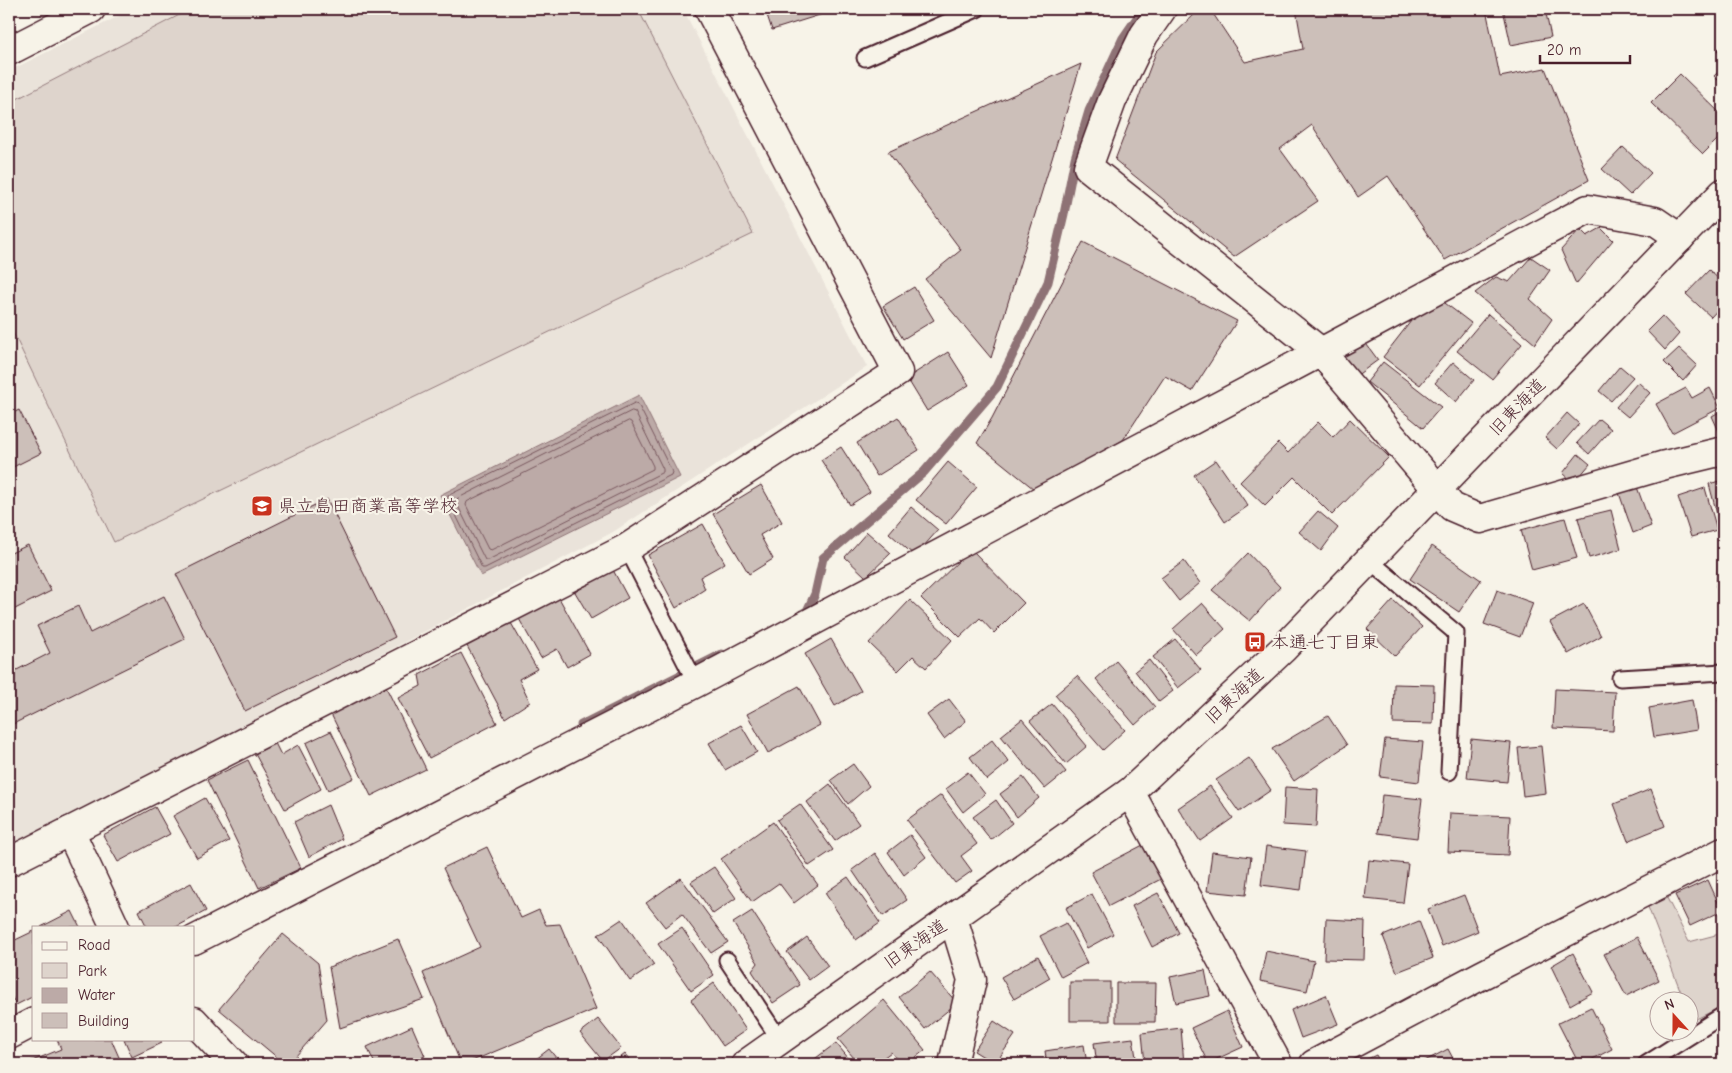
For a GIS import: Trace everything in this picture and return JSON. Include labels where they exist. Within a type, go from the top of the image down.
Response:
[{"type":"street","points":[[9,51],[91,9]]},
{"type":"street","points":[[9,862],[626,548],[898,372],[709,9]]},
{"type":"street","points":[[1162,9],[1144,35],[1112,101],[1088,167],[1321,352],[1452,507],[1480,519],[1723,451]]},
{"type":"street","name":"旧東海道","points":[[746,1064],[1130,792],[1283,649],[1723,193]]},
{"type":"street","points":[[195,939],[696,683],[1588,209],[1655,221],[1680,238]]},
{"type":"street","points":[[1130,792],[1278,1064]]},
{"type":"street","points":[[70,831],[115,926]]},
{"type":"street","points":[[1314,1064],[1482,975],[1723,852]]},
{"type":"street","points":[[953,918],[972,980],[953,1064]]},
{"type":"street","points":[[195,1022],[234,1064]]},
{"type":"street","points":[[9,1034],[32,1023]]},
{"type":"lane","points":[[865,58],[977,9]]},
{"type":"lane","points":[[626,548],[696,683]]},
{"type":"lane","points":[[1369,560],[1456,633],[1449,772]]},
{"type":"lane","points":[[1620,678],[1723,672]]},
{"type":"lane","points":[[727,960],[780,1040]]},
{"type":"lane","points":[[1646,1064],[1723,1015]]},
{"type":"shaded area","points":[[133,9],[683,9],[867,367],[613,532],[9,851],[9,71]]},
{"type":"green space","points":[[191,9],[638,9],[753,234],[114,542],[9,324],[9,103]]},
{"type":"green space","points":[[1667,898],[1689,942],[1723,933],[1723,1006],[1700,1017],[1700,990],[1680,990],[1648,907]]},
{"type":"water","points":[[639,395],[680,477],[481,576],[440,495]]},
{"type":"building","points":[[765,9],[824,9],[826,13],[772,30]]},
{"type":"building","points":[[1200,9],[1210,9],[1245,62],[1303,49],[1296,9],[1486,9],[1500,77],[1545,68],[1589,180],[1445,260],[1388,176],[1358,197],[1312,125],[1280,149],[1318,201],[1234,257],[1115,160],[1156,52]]},
{"type":"building","points":[[1503,9],[1545,9],[1551,37],[1511,45]]},
{"type":"building","points":[[1723,44],[1723,57],[1717,50]]},
{"type":"building","points":[[1081,64],[991,358],[925,279],[961,250],[888,152]]},
{"type":"building","points":[[1723,67],[1723,85],[1714,76]]},
{"type":"building","points":[[1680,74],[1723,116],[1723,134],[1703,154],[1651,103]]},
{"type":"building","points":[[1623,147],[1651,173],[1630,195],[1602,169]]},
{"type":"building","points":[[1601,228],[1613,240],[1576,284],[1561,250],[1580,229],[1587,236]]},
{"type":"building","points":[[1083,242],[1237,321],[1192,391],[1165,376],[1123,440],[1034,489],[977,443],[992,418]]},
{"type":"building","points":[[1531,257],[1550,270],[1530,299],[1552,319],[1535,344],[1475,293],[1496,277],[1509,282]]},
{"type":"building","points":[[1709,270],[1723,283],[1723,304],[1711,317],[1686,294]]},
{"type":"building","points":[[914,287],[934,320],[903,339],[883,306]]},
{"type":"building","points":[[1441,300],[1471,323],[1420,385],[1383,357],[1418,312]]},
{"type":"building","points":[[1488,314],[1522,344],[1492,379],[1457,351]]},
{"type":"building","points":[[1662,316],[1679,334],[1665,350],[1647,331]]},
{"type":"building","points":[[1364,341],[1378,360],[1356,376],[1342,357]]},
{"type":"building","points":[[1679,348],[1697,365],[1683,381],[1664,362]]},
{"type":"building","points":[[948,352],[969,385],[927,411],[907,378]]},
{"type":"building","points":[[1383,362],[1441,407],[1423,428],[1367,382]]},
{"type":"building","points":[[1453,362],[1474,380],[1456,402],[1435,383]]},
{"type":"building","points":[[1620,366],[1633,377],[1611,401],[1599,391]]},
{"type":"building","points":[[1638,382],[1650,393],[1628,417],[1616,407]]},
{"type":"building","points":[[1686,388],[1692,398],[1710,388],[1720,408],[1672,433],[1656,404]]},
{"type":"building","points":[[19,410],[41,453],[9,469],[9,415]]},
{"type":"building","points":[[1723,410],[1723,440],[1712,416]]},
{"type":"building","points":[[1567,413],[1579,424],[1557,449],[1545,438]]},
{"type":"building","points":[[898,417],[919,450],[877,476],[857,443]]},
{"type":"building","points":[[1350,419],[1389,457],[1332,515],[1294,477],[1265,506],[1240,482],[1278,443],[1288,453],[1318,422],[1333,437]]},
{"type":"building","points":[[1599,419],[1611,429],[1589,454],[1577,443]]},
{"type":"building","points":[[841,447],[870,492],[850,505],[821,460]]},
{"type":"building","points":[[1578,454],[1590,464],[1574,483],[1563,473]]},
{"type":"building","points":[[1216,460],[1248,506],[1225,522],[1194,475]]},
{"type":"building","points":[[948,462],[977,487],[946,524],[916,500]]},
{"type":"building","points":[[1723,480],[1723,532],[1722,533],[1709,484]]},
{"type":"building","points":[[761,485],[782,522],[760,535],[773,559],[749,574],[713,514]]},
{"type":"building","points":[[1637,487],[1651,526],[1633,533],[1619,493]]},
{"type":"building","points":[[1705,488],[1717,530],[1691,537],[1678,497]]},
{"type":"building","points":[[327,499],[395,637],[245,711],[176,574]]},
{"type":"building","points":[[911,507],[938,530],[915,556],[889,533]]},
{"type":"building","points":[[1611,510],[1621,549],[1589,558],[1578,518]]},
{"type":"building","points":[[1318,511],[1338,528],[1321,551],[1299,532]]},
{"type":"building","points":[[1565,518],[1577,558],[1532,570],[1521,530]]},
{"type":"building","points":[[703,524],[725,563],[700,577],[705,589],[676,608],[648,555]]},
{"type":"building","points":[[867,532],[891,553],[866,577],[845,557]]},
{"type":"building","points":[[28,545],[51,591],[9,612],[9,554]]},
{"type":"building","points":[[1432,546],[1481,580],[1459,612],[1410,579]]},
{"type":"building","points":[[971,549],[1024,603],[994,633],[980,618],[960,637],[921,598]]},
{"type":"building","points":[[1723,551],[1723,586],[1716,587],[1719,552]]},
{"type":"building","points":[[1248,553],[1280,587],[1250,621],[1212,590]]},
{"type":"building","points":[[1184,561],[1200,583],[1179,601],[1161,578]]},
{"type":"building","points":[[613,570],[628,598],[591,619],[575,592]]},
{"type":"building","points":[[1497,590],[1533,603],[1520,637],[1484,624]]},
{"type":"building","points":[[164,596],[185,639],[9,726],[9,674],[50,653],[37,626],[78,606],[90,633]]},
{"type":"building","points":[[558,596],[590,654],[567,667],[557,649],[541,658],[518,617]]},
{"type":"building","points":[[910,600],[952,640],[926,668],[913,656],[898,671],[869,643]]},
{"type":"building","points":[[1393,600],[1422,627],[1395,656],[1367,629]]},
{"type":"building","points":[[1202,603],[1225,629],[1196,655],[1173,629]]},
{"type":"building","points":[[1584,604],[1601,636],[1568,654],[1550,622]]},
{"type":"building","points":[[511,623],[537,669],[519,679],[530,702],[505,718],[467,646]]},
{"type":"building","points":[[831,639],[861,691],[835,706],[805,654]]},
{"type":"building","points":[[1175,639],[1201,670],[1178,688],[1153,657]]},
{"type":"building","points":[[461,653],[497,723],[429,758],[398,698],[421,686],[419,675]]},
{"type":"building","points":[[1149,660],[1173,691],[1159,702],[1135,671]]},
{"type":"building","points":[[1116,661],[1155,707],[1135,725],[1096,679]]},
{"type":"building","points":[[1077,676],[1125,730],[1103,750],[1055,695]]},
{"type":"building","points":[[1394,684],[1434,685],[1433,724],[1393,723]]},
{"type":"building","points":[[385,685],[426,769],[371,796],[330,712]]},
{"type":"building","points":[[799,686],[820,725],[768,753],[747,714]]},
{"type":"building","points":[[1555,689],[1615,692],[1613,731],[1553,728]]},
{"type":"building","points":[[1723,697],[1723,714],[1718,699]]},
{"type":"building","points":[[949,699],[966,721],[944,739],[927,715]]},
{"type":"building","points":[[1692,700],[1697,730],[1654,737],[1649,708]]},
{"type":"building","points":[[1052,704],[1087,746],[1066,764],[1030,721]]},
{"type":"building","points":[[1328,716],[1347,745],[1294,781],[1272,749]]},
{"type":"building","points":[[1022,719],[1066,772],[1045,789],[1001,736]]},
{"type":"building","points":[[741,725],[757,752],[725,770],[709,743]]},
{"type":"building","points":[[331,731],[354,778],[328,790],[306,743]]},
{"type":"building","points":[[1385,739],[1423,742],[1419,782],[1380,777]]},
{"type":"building","points":[[1471,739],[1511,743],[1507,782],[1467,778]]},
{"type":"building","points":[[992,740],[1009,762],[987,780],[970,757]]},
{"type":"building","points":[[275,743],[281,755],[298,745],[321,789],[285,809],[255,754]]},
{"type":"building","points":[[1541,746],[1546,793],[1523,796],[1518,748]]},
{"type":"building","points":[[1249,758],[1271,790],[1239,812],[1216,780]]},
{"type":"building","points":[[248,760],[301,868],[259,888],[207,780]]},
{"type":"building","points":[[853,764],[869,786],[848,804],[831,780]]},
{"type":"building","points":[[968,772],[985,794],[963,812],[946,789]]},
{"type":"building","points":[[1023,777],[1039,798],[1017,817],[1000,794]]},
{"type":"building","points":[[830,784],[859,824],[835,841],[807,802]]},
{"type":"building","points":[[1210,786],[1233,818],[1200,841],[1178,808]]},
{"type":"building","points":[[1285,787],[1318,789],[1316,827],[1283,825]]},
{"type":"building","points":[[1651,789],[1665,826],[1628,841],[1614,804]]},
{"type":"building","points":[[941,795],[977,844],[961,856],[972,871],[955,883],[907,820]]},
{"type":"building","points":[[1382,795],[1422,799],[1417,838],[1378,833]]},
{"type":"building","points":[[205,798],[229,841],[197,858],[173,816]]},
{"type":"building","points":[[996,800],[1012,823],[991,840],[973,817]]},
{"type":"building","points":[[800,804],[833,850],[809,866],[777,820]]},
{"type":"building","points":[[328,805],[342,839],[309,857],[294,822]]},
{"type":"building","points":[[155,807],[170,834],[118,862],[103,835]]},
{"type":"building","points":[[1450,813],[1510,816],[1508,855],[1448,852]]},
{"type":"building","points":[[773,822],[818,885],[794,903],[779,883],[752,902],[721,859]]},
{"type":"building","points":[[910,835],[926,857],[904,875],[888,852]]},
{"type":"building","points":[[1143,845],[1161,879],[1109,906],[1091,872]]},
{"type":"building","points":[[1266,846],[1306,851],[1301,890],[1261,885]]},
{"type":"building","points":[[487,847],[521,918],[539,910],[546,925],[560,924],[596,1009],[465,1064],[461,1064],[423,973],[480,947],[443,868]]},
{"type":"building","points":[[1212,852],[1251,857],[1246,895],[1207,891]]},
{"type":"building","points":[[875,853],[907,900],[883,916],[852,870]]},
{"type":"building","points":[[1369,860],[1408,864],[1403,903],[1365,899]]},
{"type":"building","points":[[714,867],[736,898],[713,914],[691,882]]},
{"type":"building","points":[[848,877],[880,923],[856,940],[825,893]]},
{"type":"building","points":[[681,878],[728,942],[711,953],[682,914],[665,927],[646,903]]},
{"type":"building","points":[[1708,880],[1722,911],[1690,926],[1675,895]]},
{"type":"building","points":[[191,883],[206,911],[178,926],[146,926],[139,911]]},
{"type":"building","points":[[1158,893],[1179,933],[1152,947],[1132,906]]},
{"type":"building","points":[[1092,894],[1113,934],[1087,948],[1066,908]]},
{"type":"building","points":[[1464,895],[1478,931],[1442,946],[1428,909]]},
{"type":"building","points":[[72,911],[80,926],[43,926]]},
{"type":"building","points":[[752,911],[800,985],[773,1003],[752,971],[758,963],[733,923]]},
{"type":"building","points":[[622,919],[654,965],[630,981],[598,935]]},
{"type":"building","points":[[1326,919],[1365,921],[1364,960],[1324,959]]},
{"type":"building","points":[[1419,921],[1433,958],[1397,972],[1383,936]]},
{"type":"building","points":[[1066,923],[1087,963],[1061,977],[1040,936]]},
{"type":"building","points":[[682,928],[714,975],[691,991],[658,944]]},
{"type":"building","points":[[32,932],[32,997],[16,1005],[9,992],[9,943]]},
{"type":"building","points":[[283,934],[318,963],[327,1020],[289,1064],[285,1064],[219,1009]]},
{"type":"building","points":[[807,937],[828,966],[809,980],[787,952]]},
{"type":"building","points":[[1637,937],[1659,980],[1626,996],[1604,954]]},
{"type":"building","points":[[398,939],[424,999],[340,1028],[329,967]]},
{"type":"building","points":[[1266,951],[1314,961],[1307,991],[1260,981]]},
{"type":"building","points":[[1573,953],[1593,992],[1570,1005],[1551,966]]},
{"type":"building","points":[[1038,956],[1050,978],[1014,999],[1001,977]]},
{"type":"building","points":[[1205,970],[1210,996],[1176,1003],[1170,977]]},
{"type":"building","points":[[930,972],[957,1003],[925,1029],[899,997]]},
{"type":"building","points":[[1070,982],[1110,982],[1110,1021],[1070,1021]]},
{"type":"building","points":[[714,983],[746,1030],[723,1046],[691,1000]]},
{"type":"building","points":[[1116,983],[1156,983],[1155,1022],[1116,1022]]},
{"type":"building","points":[[1326,995],[1338,1024],[1301,1038],[1291,1010]]},
{"type":"building","points":[[884,1000],[925,1050],[907,1064],[901,1064],[891,1052],[875,1064],[859,1064],[838,1039]]},
{"type":"building","points":[[1591,1007],[1612,1049],[1583,1064],[1579,1064],[1558,1023]]},
{"type":"building","points":[[1227,1011],[1243,1047],[1208,1063],[1191,1028]]},
{"type":"building","points":[[598,1019],[621,1048],[603,1061],[580,1033]]},
{"type":"building","points":[[994,1021],[1015,1035],[995,1064],[974,1051]]},
{"type":"building","points":[[412,1026],[425,1056],[407,1064],[375,1064],[367,1047]]},
{"type":"building","points":[[1181,1028],[1184,1064],[1145,1064],[1142,1033]]},
{"type":"building","points":[[1133,1038],[1137,1064],[1097,1064],[1094,1043]]},
{"type":"building","points":[[57,1040],[111,1040],[122,1064],[25,1064],[61,1049]]},
{"type":"building","points":[[124,1040],[160,1040],[162,1043],[132,1057]]},
{"type":"building","points":[[836,1043],[853,1064],[808,1064]]},
{"type":"building","points":[[1084,1045],[1087,1064],[1047,1064],[1045,1051]]},
{"type":"building","points":[[549,1049],[561,1064],[531,1063]]},
{"type":"building","points":[[1448,1049],[1456,1064],[1419,1064]]},
{"type":"building","points":[[625,1054],[633,1064],[612,1064]]},
{"type":"building","points":[[1376,1055],[1381,1064],[1357,1064]]},
{"type":"building","points":[[352,1058],[355,1064],[340,1064]]},
{"type":"waterway","points":[[800,615],[807,611],[815,594],[823,558],[924,472],[997,387],[1048,282],[1075,158],[1089,111],[1123,38],[1143,9]]},
{"type":"waterway","points":[[581,725],[722,654]]},
{"type":"place","name":"県立島田商業高等学校","points":[[262,506]]},
{"type":"place","name":"本通七丁目東","points":[[1255,642]]}]
